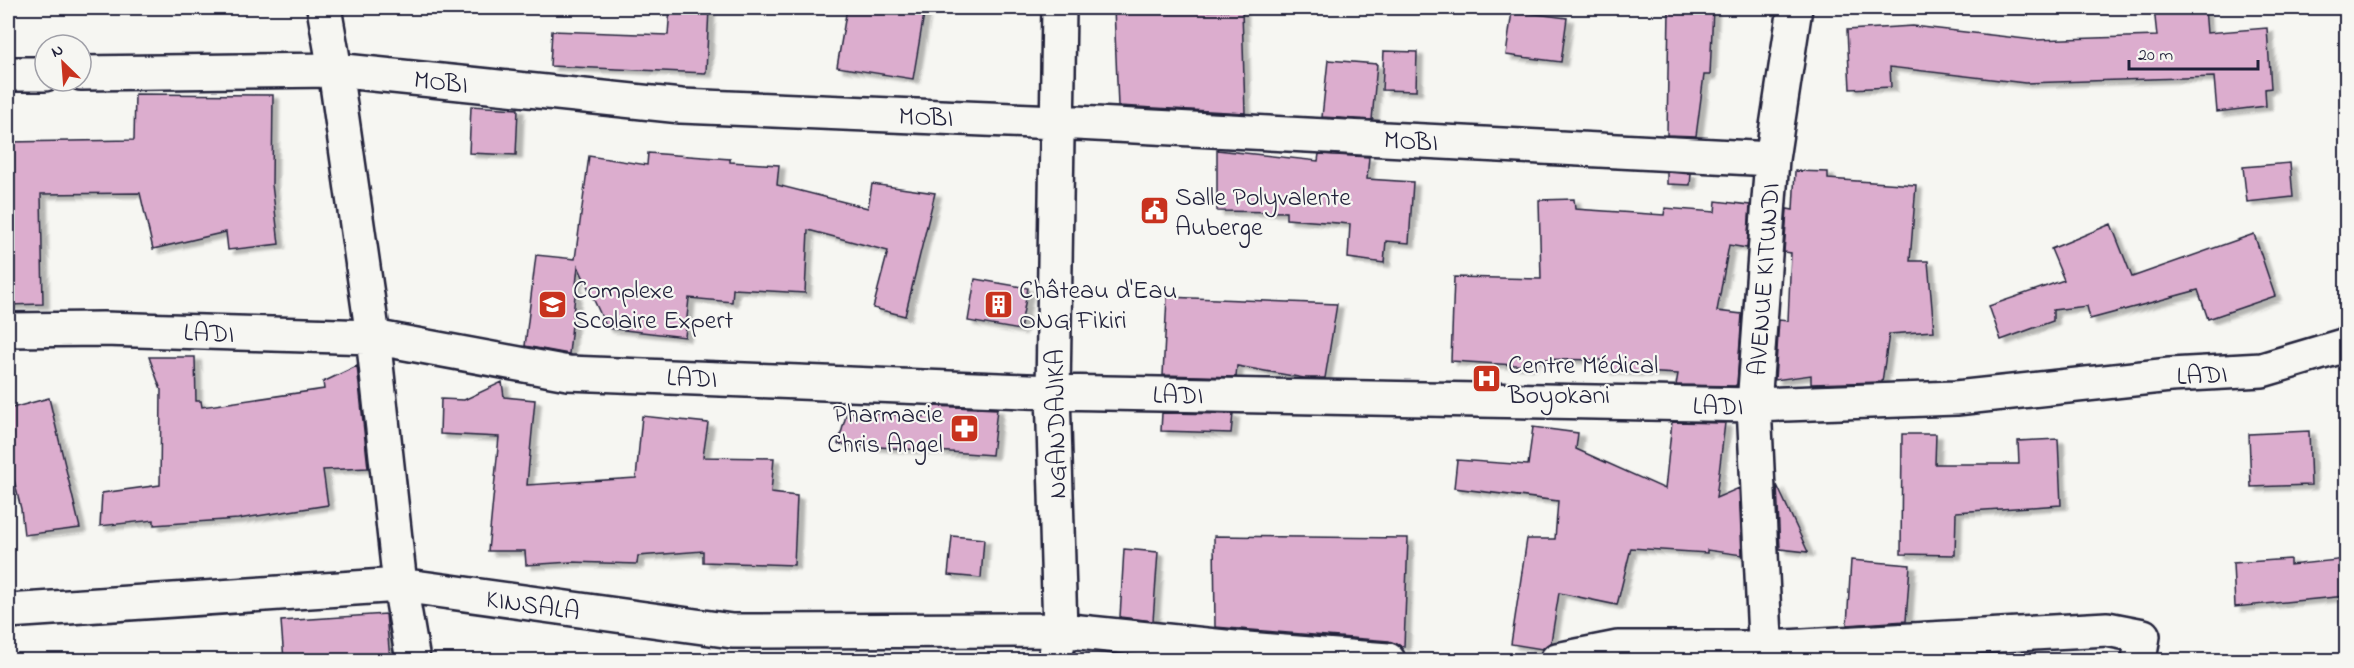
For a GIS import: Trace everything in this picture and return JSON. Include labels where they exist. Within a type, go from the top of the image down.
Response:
[{"type":"street","points":[[324,8],[373,337],[400,585],[412,660]]},
{"type":"street","name":"NGANDAJIKA","points":[[1057,645],[1053,392],[1059,8]]},
{"type":"street","name":"AVENUE KITUNDI","points":[[1766,654],[1754,405],[1772,159],[1795,8]]},
{"type":"street","name":"MOBI","points":[[93,73],[335,70],[681,106],[1057,122],[1772,159]]},
{"type":"street","points":[[8,74],[33,74]]},
{"type":"street","name":"LADI","points":[[8,330],[103,329],[373,337],[568,373],[1053,392],[1754,405],[1956,398],[2158,376],[2262,370],[2346,345]]},
{"type":"street","name":"KINSALA","points":[[8,611],[400,585],[732,631],[1057,645],[1235,648],[1388,660]]},
{"type":"street","points":[[1557,660],[1618,648],[1766,654],[2107,629],[2143,636],[2139,660]]},
{"type":"building","points":[[670,8],[709,8],[706,73],[550,66],[552,31],[668,35]]},
{"type":"building","points":[[847,8],[925,8],[913,79],[837,67]]},
{"type":"building","points":[[1114,8],[1169,8],[1169,13],[1242,10],[1245,113],[1118,106]]},
{"type":"building","points":[[1669,8],[1713,8],[1710,75],[1704,75],[1696,136],[1667,135]]},
{"type":"building","points":[[2154,8],[2205,8],[2207,33],[2267,28],[2271,88],[2265,89],[2266,106],[2217,112],[2214,77],[2025,83],[1890,67],[1891,87],[1850,89],[1847,30],[1913,26],[2034,40],[2157,36]]},
{"type":"building","points":[[1512,11],[1567,18],[1561,62],[1506,55]]},
{"type":"building","points":[[1384,51],[1417,52],[1416,91],[1382,90]]},
{"type":"building","points":[[1328,60],[1377,64],[1372,120],[1322,117]]},
{"type":"building","points":[[135,94],[273,95],[272,184],[279,244],[228,250],[226,232],[153,249],[140,193],[41,194],[43,304],[8,305],[8,142],[134,140]]},
{"type":"building","points":[[471,106],[518,109],[516,155],[469,153]]},
{"type":"building","points":[[1217,150],[1318,161],[1319,154],[1369,157],[1367,179],[1413,182],[1409,243],[1386,241],[1384,263],[1348,258],[1350,224],[1286,219],[1286,212],[1217,211]]},
{"type":"building","points":[[648,153],[779,165],[777,185],[868,208],[872,184],[935,193],[905,316],[873,308],[888,251],[808,230],[805,293],[733,289],[732,302],[689,298],[685,337],[607,328],[578,266],[569,354],[525,346],[536,255],[575,259],[589,156],[647,165]]},
{"type":"building","points":[[2290,163],[2293,197],[2247,202],[2243,167]]},
{"type":"building","points":[[1795,171],[1828,172],[1828,179],[1916,185],[1910,261],[1928,261],[1934,331],[1889,334],[1882,382],[1811,384],[1811,375],[1775,380],[1779,320],[1788,321],[1791,253],[1784,252],[1787,209],[1793,210]]},
{"type":"building","points":[[1667,172],[1691,174],[1690,185],[1667,184]]},
{"type":"building","points":[[1574,199],[1575,209],[1664,215],[1665,208],[1715,212],[1716,201],[1750,205],[1747,248],[1729,245],[1717,311],[1742,314],[1735,386],[1676,385],[1678,374],[1605,370],[1606,360],[1532,359],[1531,366],[1451,361],[1454,277],[1541,279],[1539,200]]},
{"type":"building","points":[[2111,224],[2132,277],[2254,234],[2275,296],[2208,319],[2198,290],[2090,319],[2087,306],[2053,310],[2053,321],[2001,340],[1989,306],[2064,280],[2051,249]]},
{"type":"building","name":"Château d'Eau ONG Fikiri","points":[[975,279],[1028,288],[1020,330],[968,321]]},
{"type":"building","points":[[1167,297],[1337,304],[1325,378],[1304,378],[1237,366],[1236,377],[1163,375]]},
{"type":"building","points":[[149,357],[195,357],[196,401],[201,401],[202,407],[324,389],[323,382],[357,366],[368,468],[323,470],[328,505],[238,519],[154,525],[154,520],[100,526],[102,493],[160,485],[161,390]]},
{"type":"building","points":[[502,382],[504,397],[535,400],[527,485],[636,478],[642,416],[708,423],[703,457],[774,458],[771,493],[797,496],[794,565],[703,562],[703,551],[638,556],[637,564],[571,562],[526,565],[525,551],[488,551],[499,437],[440,434],[441,399],[464,400]]},
{"type":"building","points":[[49,398],[80,528],[24,535],[21,509],[8,455],[8,409]]},
{"type":"building","points":[[933,406],[997,409],[992,455],[838,444],[847,412],[932,417]]},
{"type":"building","points":[[1162,413],[1233,414],[1231,433],[1161,431]]},
{"type":"building","points":[[1672,422],[1725,423],[1716,498],[1739,488],[1742,555],[1707,550],[1707,553],[1631,548],[1617,605],[1559,593],[1551,642],[1542,649],[1511,644],[1527,539],[1555,539],[1558,501],[1454,488],[1457,460],[1528,465],[1533,427],[1578,433],[1576,449],[1665,489]]},
{"type":"building","points":[[2309,431],[2311,485],[2251,487],[2249,434]]},
{"type":"building","points":[[1902,434],[1936,434],[1935,464],[2019,464],[2018,441],[2058,439],[2061,505],[1956,512],[1955,555],[1901,554]]},
{"type":"building","points":[[1777,485],[1808,552],[1780,549]]},
{"type":"building","points":[[952,536],[984,539],[981,578],[948,575]]},
{"type":"building","points":[[1214,536],[1408,538],[1404,647],[1389,641],[1215,627]]},
{"type":"building","points":[[1124,549],[1158,552],[1153,621],[1120,617]]},
{"type":"building","points":[[2290,559],[2290,565],[2346,559],[2346,596],[2235,607],[2233,563]]},
{"type":"building","points":[[1851,560],[1910,565],[1906,621],[1847,625]]},
{"type":"building","points":[[386,614],[390,660],[284,660],[281,621]]},
{"type":"place","name":"Salle Polyvalente Auberge","points":[[1154,211]]},
{"type":"place","name":"Complexe Scolaire Expert","points":[[552,304]]},
{"type":"place","name":"Château d'Eau ONG Fikiri","points":[[998,304]]},
{"type":"place","name":"Centre Médical Boyokani","points":[[1487,379]]},
{"type":"place","name":"Pharmacie Chris Angel","points":[[964,428]]}]
